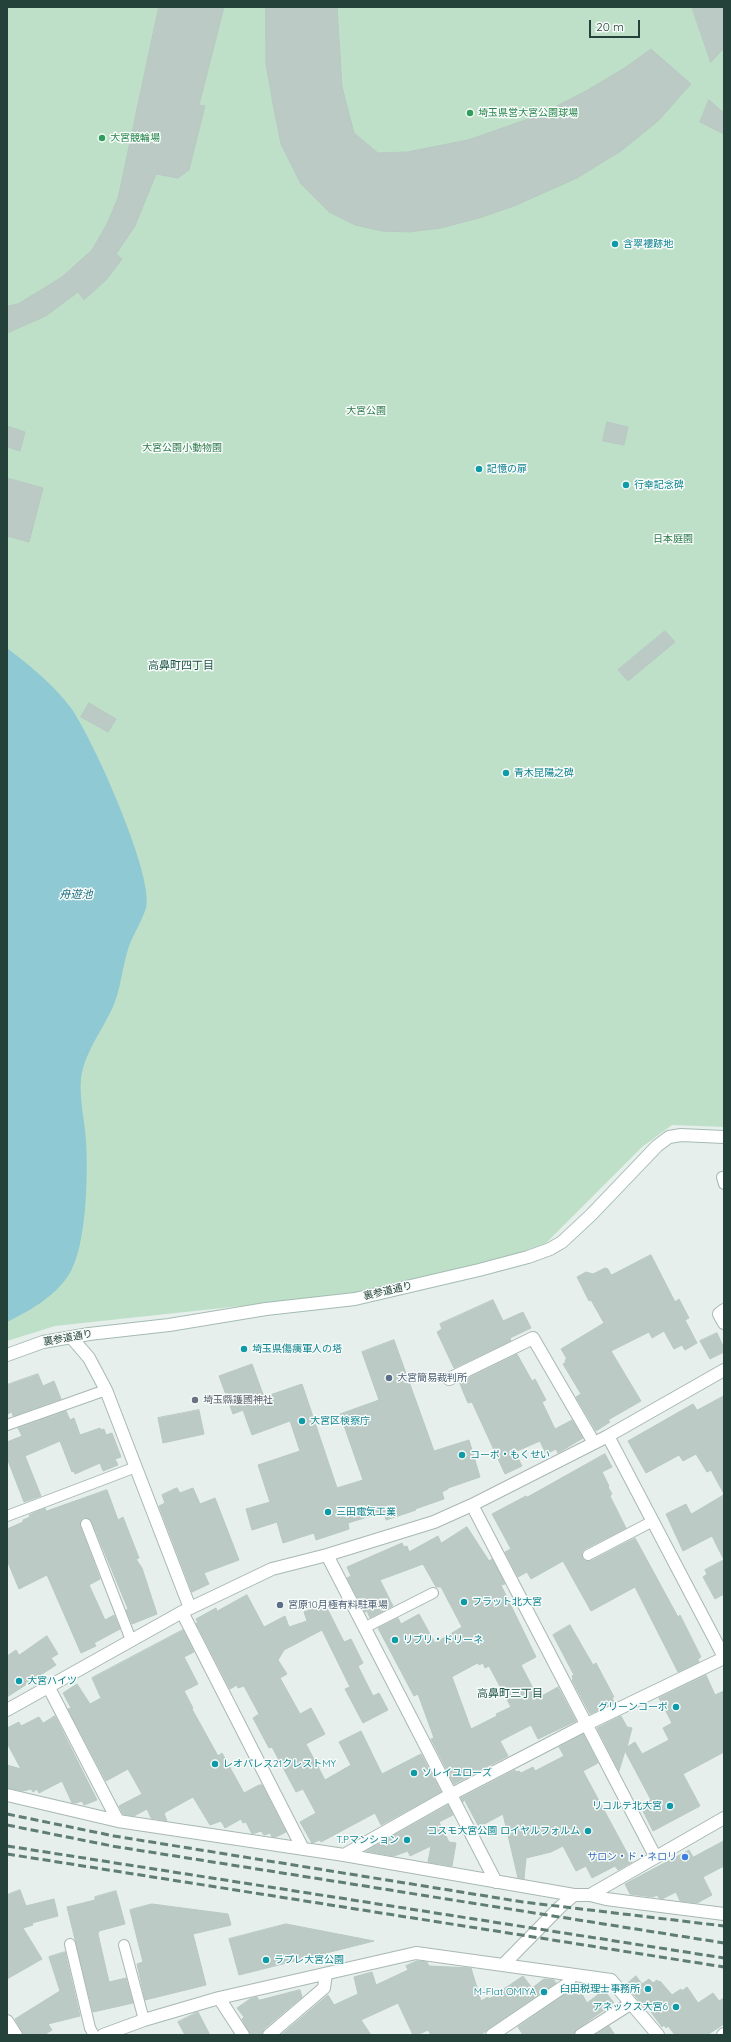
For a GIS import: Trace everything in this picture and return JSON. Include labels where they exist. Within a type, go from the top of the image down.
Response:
[{"type":"street","name":"裏参道通り","points":[[7,1355],[43,1342],[71,1337],[354,1299],[528,1257],[550,1250],[562,1242],[591,1215],[657,1146],[668,1137],[681,1135],[724,1137]]},
{"type":"street","points":[[724,1310],[719,1314],[724,1323]]},
{"type":"street","points":[[71,1337],[89,1358],[106,1390],[136,1467],[186,1610],[303,1849]]},
{"type":"street","points":[[449,1380],[533,1338],[594,1443]]},
{"type":"street","points":[[7,1710],[186,1610],[272,1569],[327,1555],[434,1522],[472,1505],[608,1436],[724,1370]]},
{"type":"street","points":[[344,1855],[450,1794],[587,1724],[724,1657],[608,1436]]},
{"type":"street","points":[[472,1505],[656,1856]]},
{"type":"street","points":[[327,1555],[496,1882]]},
{"type":"street","points":[[48,1686],[118,1821]]},
{"type":"street","points":[[7,1795],[118,1821],[344,1855],[574,1895],[590,1895],[606,1899],[724,1914]]},
{"type":"street","points":[[590,1895],[724,1818]]},
{"type":"street","points":[[503,1965],[560,1906],[574,1895]]},
{"type":"street","points":[[103,2035],[144,2020],[219,1998],[416,1953],[611,1980],[658,2035]]},
{"type":"street","points":[[269,2035],[324,1988],[326,1974]]},
{"type":"street","points":[[492,2035],[568,1983],[569,1974]]},
{"type":"street","points":[[219,1998],[243,2035]]},
{"type":"street","points":[[581,2035],[630,2004]]},
{"type":"street","points":[[7,2021],[16,2035]]},
{"type":"lane","points":[[7,1425],[106,1390]]},
{"type":"lane","points":[[7,1516],[136,1467]]},
{"type":"lane","points":[[588,1554],[653,1521]]},
{"type":"lane","points":[[86,1524],[131,1640]]},
{"type":"lane","points":[[364,1628],[433,1594]]},
{"type":"lane","points":[[70,1944],[90,2028],[94,2035]]},
{"type":"lane","points":[[124,1945],[144,2020]]},
{"type":"green space","name":"大宮公園","points":[[7,7],[724,7],[724,1127],[672,1125],[642,1147],[546,1243],[510,1256],[352,1294],[55,1326],[7,1341]]},
{"type":"water","name":"舟遊池","points":[[7,648],[57,691],[71,708],[81,724],[120,807],[132,839],[141,868],[146,892],[146,908],[129,946],[115,1002],[89,1052],[81,1079],[87,1172],[83,1230],[74,1264],[68,1276],[55,1291],[40,1303],[7,1322]]},
{"type":"building","points":[[159,7],[224,7],[199,105],[205,106],[189,170],[178,178],[156,174],[135,226],[116,254],[122,259],[107,279],[84,300],[78,292],[46,316],[7,333],[7,306],[18,304],[62,277],[92,250],[107,224],[118,198]]},
{"type":"building","points":[[266,7],[337,7],[342,87],[354,133],[378,153],[407,152],[468,140],[537,116],[586,91],[626,67],[651,49],[691,84],[658,121],[621,151],[577,178],[514,206],[479,218],[441,228],[409,232],[382,231],[355,225],[329,212],[301,184],[281,144],[273,104],[266,64]]},
{"type":"building","points":[[692,7],[724,7],[724,48],[711,62]]},
{"type":"building","points":[[709,100],[724,113],[724,134],[700,122]]},
{"type":"building","points":[[607,422],[628,427],[624,445],[603,441]]},
{"type":"building","points":[[7,426],[25,432],[20,451],[7,447]]},
{"type":"building","points":[[7,478],[43,488],[29,542],[7,536]]},
{"type":"building","points":[[665,631],[675,642],[628,681],[618,670]]},
{"type":"building","points":[[89,703],[116,719],[108,732],[81,717]]},
{"type":"building","points":[[651,1255],[675,1302],[679,1299],[689,1318],[685,1320],[697,1343],[685,1350],[682,1345],[674,1349],[664,1331],[652,1338],[649,1332],[611,1351],[641,1401],[608,1420],[610,1422],[596,1431],[576,1397],[581,1394],[563,1364],[567,1359],[561,1349],[604,1323],[591,1300],[589,1301],[577,1277],[586,1272],[593,1274],[605,1268],[608,1269],[611,1275]]},
{"type":"building","points":[[493,1300],[503,1321],[523,1312],[531,1328],[510,1338],[511,1341],[454,1368],[437,1332],[442,1329],[440,1324]]},
{"type":"building","points":[[717,1333],[724,1348],[724,1352],[710,1359],[700,1341]]},
{"type":"building","points":[[394,1340],[434,1451],[469,1440],[480,1477],[448,1488],[442,1492],[444,1499],[415,1509],[416,1510],[386,1520],[384,1512],[348,1523],[349,1529],[316,1540],[314,1533],[283,1543],[277,1522],[252,1530],[246,1509],[270,1502],[258,1465],[300,1451],[290,1421],[252,1435],[243,1410],[233,1414],[219,1376],[252,1364],[264,1397],[302,1384],[337,1488],[363,1480],[340,1414],[379,1400],[362,1352]]},
{"type":"building","points":[[517,1354],[532,1381],[535,1379],[546,1400],[542,1402],[555,1429],[572,1420],[583,1438],[558,1453],[556,1449],[546,1454],[540,1441],[515,1452],[522,1466],[505,1474],[472,1402],[468,1403],[460,1382]]},
{"type":"building","points":[[38,1374],[43,1386],[54,1381],[61,1399],[13,1416],[12,1412],[7,1414],[7,1385]]},
{"type":"building","points":[[724,1396],[724,1494],[711,1470],[707,1472],[696,1454],[683,1461],[679,1455],[646,1473],[628,1441],[693,1404],[697,1410]]},
{"type":"building","points":[[199,1410],[204,1434],[163,1443],[158,1418]]},
{"type":"building","points":[[66,1411],[70,1420],[74,1418],[80,1435],[100,1428],[101,1430],[104,1429],[106,1435],[112,1433],[121,1457],[115,1459],[118,1465],[103,1471],[100,1463],[75,1474],[74,1471],[72,1472],[60,1441],[25,1456],[41,1496],[24,1502],[7,1458],[7,1442],[22,1436],[18,1428]]},
{"type":"building","points":[[605,1454],[612,1467],[602,1472],[612,1494],[610,1496],[626,1528],[585,1549],[582,1552],[582,1558],[585,1561],[591,1561],[635,1538],[678,1617],[680,1615],[701,1657],[698,1659],[699,1662],[678,1672],[635,1587],[591,1611],[563,1561],[531,1579],[527,1572],[518,1577],[505,1552],[511,1549],[492,1514],[526,1496],[527,1497]]},
{"type":"building","points":[[177,1488],[180,1493],[193,1488],[200,1504],[215,1498],[239,1560],[204,1573],[209,1584],[192,1592],[159,1506],[165,1503],[162,1495]]},
{"type":"building","points":[[107,1490],[118,1520],[123,1517],[139,1558],[136,1559],[142,1568],[157,1614],[132,1624],[126,1610],[128,1609],[92,1522],[87,1518],[83,1518],[80,1526],[100,1579],[89,1585],[105,1620],[114,1615],[120,1629],[94,1643],[96,1646],[81,1653],[47,1575],[19,1589],[7,1560],[7,1529],[23,1522],[23,1520],[30,1517],[29,1515],[45,1508],[46,1511]]},
{"type":"building","points":[[724,1495],[724,1560],[712,1536],[683,1551],[666,1514],[686,1504],[691,1514]]},
{"type":"building","points":[[467,1527],[489,1561],[492,1559],[505,1584],[501,1585],[536,1657],[521,1665],[538,1698],[558,1687],[576,1721],[538,1739],[531,1725],[500,1741],[508,1756],[454,1784],[431,1739],[434,1738],[418,1694],[414,1696],[378,1628],[398,1618],[401,1624],[419,1614],[435,1643],[462,1627],[441,1587],[436,1587],[423,1564],[380,1580],[393,1606],[370,1618],[367,1611],[365,1612],[347,1578],[351,1576],[347,1567],[402,1543],[404,1547],[407,1546],[409,1552],[438,1536],[441,1543]],"holes":[[[478,1663],[479,1665],[483,1663],[485,1668],[489,1666],[511,1707],[471,1729],[452,1677]]]},
{"type":"building","points":[[724,1560],[724,1594],[715,1599],[703,1577],[707,1574],[705,1570]]},
{"type":"building","points":[[247,1595],[264,1627],[285,1616],[289,1627],[307,1621],[304,1612],[324,1602],[344,1642],[351,1639],[363,1663],[358,1666],[373,1696],[379,1693],[388,1710],[363,1723],[345,1689],[350,1687],[322,1630],[284,1650],[278,1660],[287,1674],[280,1678],[300,1714],[311,1708],[325,1734],[306,1744],[325,1780],[351,1765],[339,1742],[361,1731],[382,1774],[421,1754],[441,1792],[381,1825],[375,1813],[321,1842],[320,1840],[312,1843],[300,1822],[316,1813],[303,1789],[296,1792],[272,1747],[269,1748],[253,1718],[259,1714],[244,1686],[238,1688],[237,1685],[230,1689],[196,1623],[198,1623],[196,1619],[216,1608],[217,1611]]},
{"type":"building","points":[[570,1625],[593,1665],[596,1663],[614,1697],[612,1697],[614,1703],[590,1714],[572,1680],[572,1676],[574,1675],[553,1635]]},
{"type":"building","points":[[183,1630],[194,1652],[184,1657],[198,1684],[184,1691],[193,1708],[192,1709],[218,1756],[222,1753],[244,1793],[259,1785],[262,1785],[286,1832],[276,1837],[272,1837],[270,1833],[264,1835],[261,1831],[252,1834],[246,1822],[243,1823],[241,1819],[225,1828],[221,1821],[210,1825],[193,1797],[164,1813],[167,1821],[151,1818],[147,1809],[134,1816],[123,1814],[119,1806],[142,1794],[128,1769],[106,1781],[68,1709],[71,1708],[63,1693],[77,1684],[90,1704],[101,1698],[92,1678]]},
{"type":"building","name":"大宮ハイツ","points":[[47,1636],[58,1654],[51,1658],[56,1665],[7,1697],[7,1656],[16,1650],[19,1655]]},
{"type":"building","points":[[706,1675],[715,1695],[724,1691],[724,1752],[683,1774],[700,1806],[653,1831],[640,1805],[651,1800],[625,1751],[619,1771],[597,1728],[621,1716],[627,1727],[632,1728],[627,1747],[635,1742],[642,1754],[669,1740],[663,1728],[672,1723],[659,1698]]},
{"type":"building","points":[[55,1716],[97,1800],[84,1805],[82,1801],[72,1803],[62,1781],[39,1793],[37,1789],[33,1792],[31,1789],[23,1791],[7,1788],[7,1765],[21,1769],[7,1743],[7,1728],[19,1722],[21,1726],[39,1717],[43,1723]]},
{"type":"building","points":[[583,1734],[598,1763],[583,1771],[632,1862],[618,1870],[615,1866],[592,1878],[586,1866],[576,1871],[563,1846],[551,1852],[526,1858],[524,1879],[518,1878],[503,1814],[479,1827],[464,1799],[463,1802],[461,1798],[515,1770],[516,1772],[519,1771],[521,1773],[533,1767],[535,1771],[564,1756],[559,1747]]},
{"type":"building","points":[[448,1805],[453,1815],[439,1822],[449,1842],[456,1843],[452,1866],[428,1862],[431,1846],[410,1856],[408,1851],[394,1856],[366,1851]]},
{"type":"building","points":[[724,1841],[724,1866],[703,1877],[712,1895],[697,1903],[680,1901],[676,1892],[662,1899],[657,1895],[653,1897],[630,1894],[625,1884],[689,1850],[693,1857]]},
{"type":"building","points":[[20,1890],[26,1906],[54,1899],[58,1916],[32,1923],[33,1925],[23,1928],[42,1959],[7,1979],[7,1895]]},
{"type":"building","points":[[116,1891],[125,1924],[99,1931],[98,1934],[109,1982],[126,1978],[133,2003],[93,2012],[67,1907],[95,1900],[95,1897]]},
{"type":"building","points":[[152,1904],[228,1914],[231,1925],[193,1934],[206,1985],[145,2000],[137,1964],[143,1962],[130,1910]]},
{"type":"building","name":"ラプレ大宮公園","points":[[286,1924],[374,1941],[239,1975],[229,1939]]},
{"type":"building","points":[[65,1952],[80,2016],[48,2024],[52,2030],[44,2035],[24,2035],[15,2019],[60,1991],[49,1957]]},
{"type":"building","points":[[417,1961],[427,1962],[429,1966],[471,1968],[481,2001],[488,1997],[489,1999],[523,1976],[532,1988],[544,1979],[554,1980],[556,1983],[481,2035],[431,2035],[428,2030],[417,2035],[413,2035],[398,2003],[361,2020],[371,2035],[281,2035],[328,1995],[334,2005],[358,1994],[354,1977],[372,1972],[376,1985],[408,1970],[406,1966]]},
{"type":"building","points":[[636,1976],[642,1984],[649,1979],[653,1983],[657,1980],[659,1982],[660,1981],[672,1995],[687,1987],[698,2003],[713,1993],[719,2001],[724,1998],[724,2024],[707,2035],[675,2035],[668,2026],[666,2028],[664,2025],[662,2027],[646,2005],[644,2007],[626,1985]]},
{"type":"building","points":[[577,1985],[587,2003],[604,1990],[614,2003],[577,2029],[574,2035],[523,2035],[518,2027]]},
{"type":"building","points":[[300,1990],[302,1997],[264,2029],[262,2035],[250,2035],[242,2019],[244,2017],[237,2008],[250,1999],[257,1997],[259,2000]]},
{"type":"building","points":[[198,2012],[210,2035],[185,2035],[178,2022]]},
{"type":"building","points":[[609,2026],[615,2035],[595,2035]]},
{"type":"railway","points":[[7,1814],[114,1836],[523,1902],[724,1926]]},
{"type":"railway","points":[[7,1825],[112,1846],[724,1943]]},
{"type":"railway","points":[[7,1846],[724,1958]]},
{"type":"railway","points":[[7,1854],[724,1967]]},
{"type":"place","name":"埼玉県営大宮公園球場","points":[[470,113]]},
{"type":"place","name":"大宮競輪場","points":[[102,138]]},
{"type":"place","name":"含翠褸跡地","points":[[615,244]]},
{"type":"place","name":"記憶の扉","points":[[479,469]]},
{"type":"place","name":"行幸記念碑","points":[[626,485]]},
{"type":"place","name":"青木昆陽之碑","points":[[506,773]]},
{"type":"place","name":"埼玉県傷痍軍人の塔","points":[[244,1349]]},
{"type":"place","name":"大宮簡易裁判所","points":[[389,1378]]},
{"type":"place","name":"埼玉縣護國神社","points":[[195,1400]]},
{"type":"place","name":"大宮区検察庁","points":[[302,1421]]},
{"type":"place","name":"コーポ・もくせい","points":[[462,1455]]},
{"type":"place","name":"三田電気工業","points":[[328,1512]]},
{"type":"place","name":"フラット北大宮","points":[[464,1602]]},
{"type":"place","name":"宮原10月極有料駐車場","points":[[280,1605]]},
{"type":"place","name":"リブリ・ドリーネ","points":[[395,1640]]},
{"type":"place","name":"大宮ハイツ","points":[[19,1681]]},
{"type":"place","name":"グリーンコーポ","points":[[676,1707]]},
{"type":"place","name":"レオパレス21クレストMY","points":[[215,1764]]},
{"type":"place","name":"ソレイユローズ","points":[[414,1773]]},
{"type":"place","name":"リコルテ北大宮","points":[[670,1806]]},
{"type":"place","name":"コスモ大宮公園 ロイヤルフォルム","points":[[588,1831]]},
{"type":"place","name":"T.Pマンション","points":[[407,1840]]},
{"type":"place","name":"サロン・ド・ネロリ","points":[[685,1857]]},
{"type":"place","name":"ラプレ大宮公園","points":[[266,1960]]},
{"type":"place","name":"臼田税理士事務所","points":[[648,1989]]},
{"type":"place","name":"M-Flat OMIYA","points":[[544,1992]]},
{"type":"place","name":"アネックス大宮6","points":[[676,2007]]},
{"type":"district","name":"高鼻町四丁目","points":[[181,666]]},
{"type":"district","name":"高鼻町三丁目","points":[[510,1694]]},
{"type":"park label","name":"大宮公園小動物園","points":[[182,448]]},
{"type":"park label","name":"日本庭園","points":[[673,539]]}]
